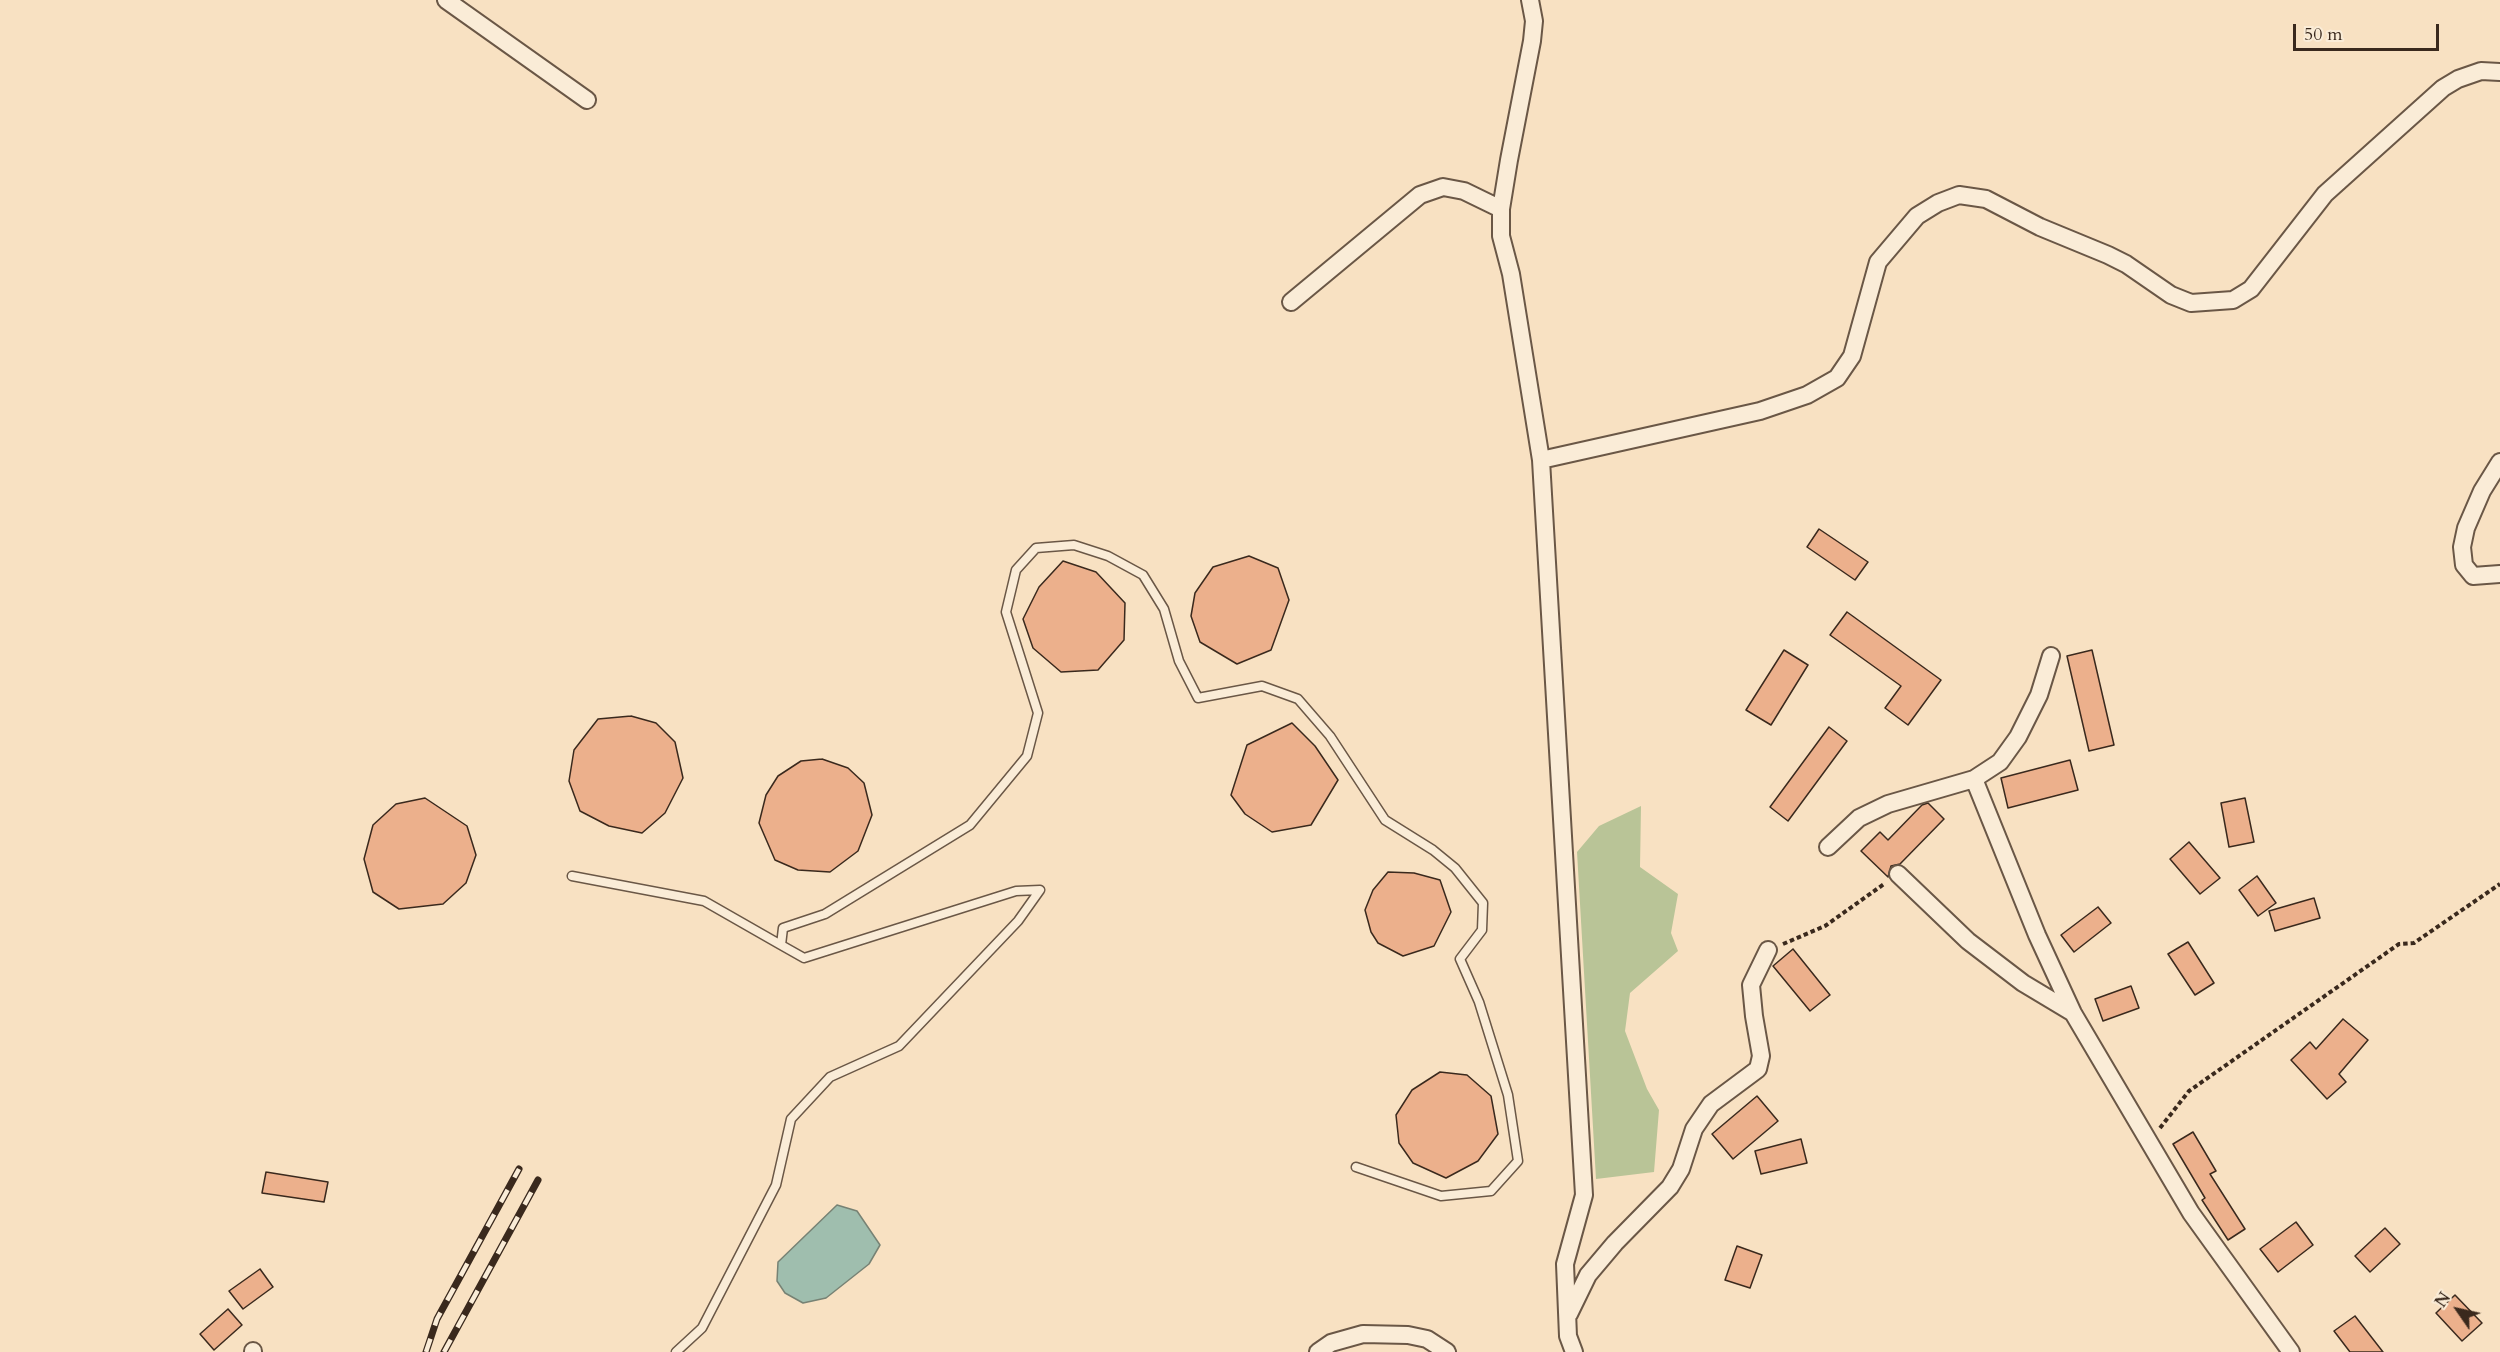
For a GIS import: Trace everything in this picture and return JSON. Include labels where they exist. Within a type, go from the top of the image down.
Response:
[{"type":"street","points":[[446,0],[587,100]]},
{"type":"street","points":[[1530,0],[1534,21],[1532,41],[1501,208],[1500,236],[1511,274],[1541,460],[1584,1195],[1565,1263],[1568,1336],[1574,1352]]},
{"type":"street","points":[[1541,460],[1760,411],[1807,395],[1837,378],[1852,356],[1878,262],[1917,216],[1938,202],[1959,195],[1986,199],[2040,227],[2108,255],[2126,264],[2171,295],[2191,303],[2233,300],[2251,289],[2325,194],[2443,88],[2458,79],[2481,71],[2500,72]]},
{"type":"street","points":[[1291,302],[1420,195],[1443,187],[1464,191],[1501,208]]},
{"type":"street","points":[[2500,462],[2482,491],[2466,528],[2462,547],[2464,565],[2473,576],[2500,574]]},
{"type":"street","points":[[1828,847],[1859,818],[1888,804],[1974,779],[2000,762],[2018,737],[2038,694],[2051,656]]},
{"type":"street","points":[[1974,779],[2037,934],[2073,1013],[2191,1212],[2290,1352]]},
{"type":"street","points":[[1898,874],[1968,941],[2023,983],[2073,1013]]},
{"type":"street","points":[[1568,1317],[1588,1275],[1670,1187],[1681,1169],[1694,1129],[1711,1104],[1758,1069],[1761,1056],[1751,985],[1768,950]]},
{"type":"street","points":[[1318,1352],[1331,1343],[1363,1334],[1418,1336],[1447,1352]]},
{"type":"lane","points":[[781,945],[783,928],[825,914],[970,825],[977,817],[1027,756],[1038,713],[1006,612],[1016,570],[1036,548],[1074,545],[1108,556],[1143,575],[1164,609],[1179,661],[1198,698],[1262,686],[1298,699],[1330,736],[1385,820],[1455,868],[1484,903],[1482,930],[1460,959],[1479,1002],[1508,1095],[1518,1161],[1491,1191],[1441,1197],[1356,1167]]},
{"type":"lane","points":[[572,876],[704,901],[804,958],[1016,891],[1040,890],[1018,921],[899,1046],[830,1077],[791,1119],[776,1185],[702,1328],[676,1352]]},
{"type":"path","points":[[1768,950],[1825,926],[1898,874]]},
{"type":"path","points":[[2148,1143],[2189,1091],[2399,944],[2414,943],[2500,884]]},
{"type":"green space","points":[[1641,806],[1640,867],[1678,894],[1671,933],[1678,951],[1630,993],[1625,1031],[1647,1089],[1659,1110],[1654,1172],[1596,1179],[1577,852],[1599,826]]},
{"type":"shaded area","points":[[837,1205],[857,1211],[880,1245],[869,1264],[826,1298],[803,1303],[785,1293],[777,1281],[778,1262]]},
{"type":"building","points":[[1819,529],[1868,562],[1855,580],[1807,547]]},
{"type":"building","points":[[1249,556],[1278,568],[1289,600],[1271,650],[1237,664],[1200,642],[1191,616],[1195,593],[1213,567]]},
{"type":"building","points":[[1063,561],[1096,572],[1125,603],[1124,640],[1098,670],[1061,672],[1033,648],[1023,619],[1039,587]]},
{"type":"building","points":[[1847,612],[1941,680],[1908,725],[1885,708],[1901,686],[1830,635]]},
{"type":"building","points":[[1784,650],[1808,665],[1771,725],[1746,710]]},
{"type":"building","points":[[2092,650],[2114,745],[2089,751],[2067,656]]},
{"type":"building","points":[[631,716],[656,723],[675,742],[683,778],[665,813],[642,833],[609,826],[580,811],[569,781],[574,750],[598,719]]},
{"type":"building","points":[[1292,723],[1315,746],[1338,780],[1311,825],[1272,832],[1245,814],[1231,795],[1247,745]]},
{"type":"building","points":[[1829,727],[1847,741],[1788,821],[1770,807]]},
{"type":"building","points":[[822,759],[848,768],[864,783],[872,815],[858,851],[830,872],[798,870],[775,860],[759,823],[766,795],[778,776],[801,761]]},
{"type":"building","points":[[2070,760],[2078,790],[2008,808],[2001,778]]},
{"type":"building","points":[[425,798],[467,826],[476,855],[466,883],[443,904],[399,909],[373,892],[364,859],[373,825],[396,804]]},
{"type":"building","points":[[2245,798],[2254,842],[2229,847],[2221,803]]},
{"type":"building","points":[[1928,803],[1944,819],[1900,864],[1891,866],[1888,877],[1861,851],[1880,832],[1888,840],[1922,805]]},
{"type":"building","points":[[2189,842],[2220,878],[2200,894],[2170,859]]},
{"type":"building","points":[[1388,872],[1414,873],[1440,880],[1451,912],[1434,946],[1403,956],[1378,943],[1371,932],[1365,910],[1373,890]]},
{"type":"building","points":[[2257,876],[2276,903],[2258,916],[2239,890]]},
{"type":"building","points":[[2314,898],[2320,918],[2275,931],[2269,911]]},
{"type":"building","points":[[2098,907],[2111,923],[2074,952],[2061,935]]},
{"type":"building","points":[[2188,942],[2214,983],[2195,995],[2168,954]]},
{"type":"building","points":[[1793,949],[1830,995],[1810,1011],[1773,966]]},
{"type":"building","points":[[2131,986],[2139,1008],[2103,1021],[2095,999]]},
{"type":"building","points":[[2343,1019],[2368,1040],[2339,1074],[2346,1082],[2327,1099],[2291,1060],[2310,1042],[2316,1049]]},
{"type":"building","points":[[1440,1072],[1467,1075],[1491,1096],[1498,1134],[1478,1161],[1446,1178],[1413,1163],[1399,1143],[1396,1115],[1412,1090]]},
{"type":"building","points":[[1757,1096],[1778,1121],[1733,1159],[1712,1134]]},
{"type":"building","points":[[2193,1132],[2216,1171],[2210,1174],[2245,1229],[2228,1240],[2202,1200],[2205,1198],[2173,1144]]},
{"type":"building","points":[[1801,1139],[1807,1163],[1761,1174],[1755,1151]]},
{"type":"building","points":[[266,1172],[328,1182],[324,1202],[262,1193]]},
{"type":"building","points":[[2296,1222],[2313,1245],[2278,1272],[2260,1249]]},
{"type":"building","points":[[2385,1228],[2400,1244],[2370,1272],[2355,1256]]},
{"type":"building","points":[[1737,1246],[1762,1255],[1750,1288],[1725,1280]]},
{"type":"building","points":[[260,1269],[273,1287],[243,1309],[229,1291]]},
{"type":"building","points":[[2455,1295],[2482,1323],[2462,1341],[2436,1313]]},
{"type":"building","points":[[228,1309],[242,1325],[214,1350],[200,1334]]},
{"type":"building","points":[[2355,1316],[2383,1352],[2350,1352],[2334,1331]]},
{"type":"railway","points":[[426,1352],[437,1319],[519,1169]]},
{"type":"railway","points":[[444,1352],[538,1180]]}]
